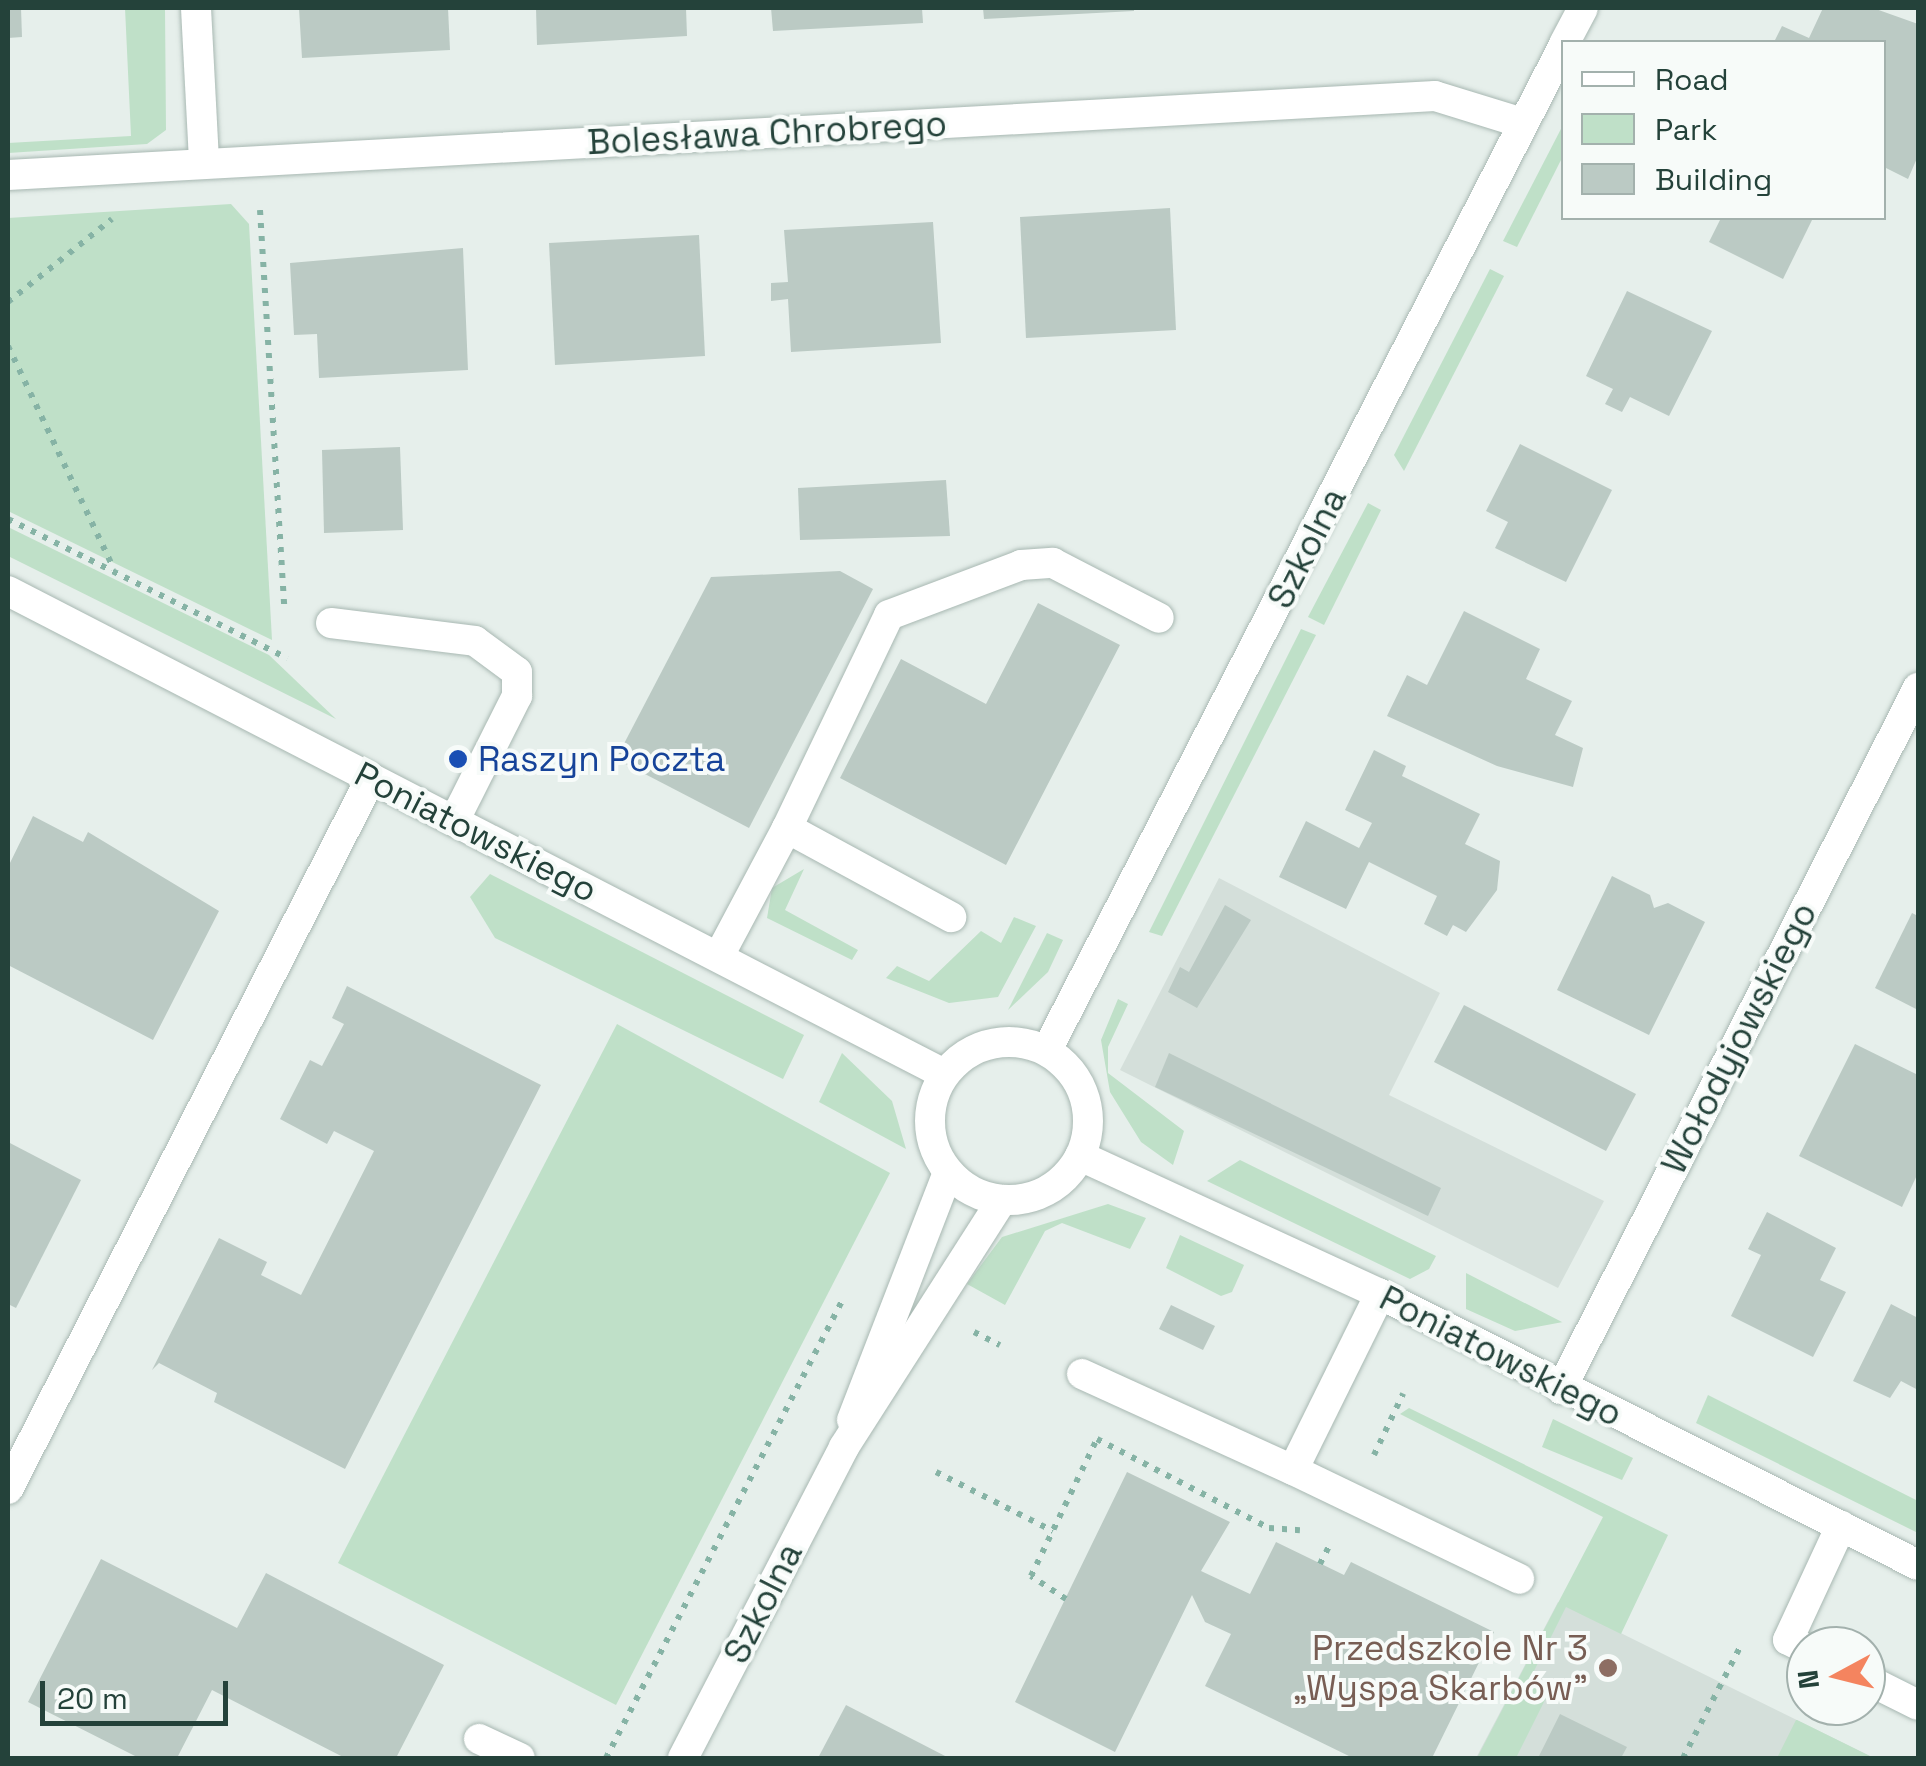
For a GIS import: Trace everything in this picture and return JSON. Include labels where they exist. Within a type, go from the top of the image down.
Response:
[{"type":"street","points":[[196,8],[204,163]]},
{"type":"street","name":"Szkolna","points":[[1566,40],[1583,8]]},
{"type":"street","name":"Szkolna","points":[[1047,1050],[1561,50]]},
{"type":"street","name":"Bolesława Chrobrego","points":[[8,175],[1435,96],[1523,122]]},
{"type":"street","points":[[720,954],[787,828],[889,615],[1021,565],[1053,564],[1159,618]]},
{"type":"street","name":"Poniatowskiego","points":[[8,591],[720,954],[944,1074]]},
{"type":"street","points":[[331,623],[475,641],[517,672],[517,696],[454,821]]},
{"type":"street","name":"Wołodyjowskiego","points":[[1561,1389],[1918,688]]},
{"type":"street","points":[[8,1488],[372,778]]},
{"type":"street","points":[[787,828],[951,917]]},
{"type":"street","points":[[991,1043],[1047,1050],[1088,1108],[1080,1156],[1039,1195],[1002,1200],[948,1173],[929,1124],[944,1074],[991,1043]]},
{"type":"street","name":"Poniatowskiego","points":[[1080,1156],[1380,1294],[1561,1389],[1918,1564]]},
{"type":"street","name":"Szkolna","points":[[844,1446],[878,1336],[948,1173]]},
{"type":"street","name":"Szkolna","points":[[683,1758],[844,1446],[1002,1200]]},
{"type":"street","points":[[1293,1470],[1380,1294]]},
{"type":"street","points":[[1082,1374],[1519,1579]]},
{"type":"street","points":[[1795,1626],[1842,1526]]},
{"type":"street","points":[[1886,1689],[1918,1705]]},
{"type":"street","points":[[479,1739],[520,1758]]},
{"type":"path","points":[[259,196],[284,619]]},
{"type":"path","points":[[8,302],[120,212]]},
{"type":"path","points":[[8,346],[114,570]]},
{"type":"path","points":[[8,518],[287,658],[286,638]]},
{"type":"path","points":[[606,1758],[849,1287]]},
{"type":"path","points":[[1066,1599],[1031,1576],[1097,1439],[1270,1528],[1332,1539]]},
{"type":"path","points":[[936,1472],[1053,1532]]},
{"type":"path","points":[[1683,1758],[1746,1636]]},
{"type":"shaded area","points":[[1219,878],[1440,993],[1389,1095],[1604,1201],[1558,1288],[1120,1070]]},
{"type":"shaded area","name":"Przedszkole Nr 3 „Wyspa Skarbów”","points":[[1558,1602],[1786,1715],[1786,1726],[1809,1726],[1874,1758],[1476,1758]]},
{"type":"green space","points":[[125,8],[165,8],[166,130],[147,144],[8,153],[8,143],[131,136]]},
{"type":"green space","points":[[1561,129],[1561,160],[1517,247],[1503,241]]},
{"type":"green space","points":[[231,204],[249,224],[272,640],[8,511],[8,218]]},
{"type":"green space","points":[[1490,269],[1504,276],[1404,471],[1394,455]]},
{"type":"green space","points":[[1368,503],[1381,510],[1324,625],[1308,617]]},
{"type":"green space","points":[[8,527],[269,655],[336,719],[8,556]]},
{"type":"green space","points":[[1301,629],[1316,635],[1162,936],[1149,932]]},
{"type":"green space","points":[[804,869],[785,910],[858,950],[852,960],[767,918],[772,888]]},
{"type":"green space","points":[[490,874],[804,1035],[783,1079],[495,938],[470,897]]},
{"type":"green space","points":[[1014,917],[1036,926],[998,997],[949,1003],[886,978],[897,966],[929,981],[981,931],[1001,943]]},
{"type":"green space","points":[[1047,933],[1063,940],[1048,972],[1008,1010]]},
{"type":"green space","points":[[1118,999],[1128,1004],[1108,1047],[1108,1073],[1184,1131],[1173,1165],[1141,1142],[1110,1092],[1101,1040]]},
{"type":"green space","points":[[617,1024],[890,1173],[616,1705],[338,1563]]},
{"type":"green space","points":[[842,1053],[892,1101],[906,1149],[819,1102]]},
{"type":"green space","points":[[1240,1160],[1436,1256],[1429,1269],[1410,1279],[1207,1181]]},
{"type":"green space","points":[[1108,1204],[1146,1218],[1130,1249],[1062,1223],[1045,1231],[1005,1305],[967,1284],[1002,1237]]},
{"type":"green space","points":[[1180,1235],[1244,1265],[1232,1292],[1221,1296],[1166,1268]]},
{"type":"green space","points":[[1466,1273],[1563,1322],[1515,1331],[1466,1309]]},
{"type":"green space","points":[[1708,1395],[1918,1501],[1918,1533],[1696,1423]]},
{"type":"green space","points":[[1409,1408],[1668,1535],[1621,1634],[1566,1607],[1532,1675],[1552,1686],[1516,1758],[1477,1758],[1603,1517],[1400,1414]]},
{"type":"green space","points":[[1553,1419],[1633,1458],[1622,1480],[1542,1447]]},
{"type":"green space","points":[[1793,1726],[1809,1726],[1874,1758],[1777,1758]]},
{"type":"building","points":[[8,8],[21,8],[22,37],[8,38]]},
{"type":"building","points":[[299,8],[448,8],[450,50],[302,58]]},
{"type":"building","points":[[536,8],[686,8],[687,36],[537,45]]},
{"type":"building","points":[[771,8],[922,8],[923,23],[773,31]]},
{"type":"building","points":[[983,8],[1134,8],[1134,11],[984,19]]},
{"type":"building","points":[[1823,8],[1873,8],[1918,24],[1918,156],[1908,179],[1886,168],[1886,40],[1775,40],[1782,26],[1809,38]]},
{"type":"building","points":[[1170,208],[1176,330],[1026,338],[1020,217]]},
{"type":"building","points":[[1720,220],[1812,220],[1783,279],[1709,242]]},
{"type":"building","points":[[933,222],[941,343],[791,352],[788,299],[771,301],[771,283],[788,282],[784,230]]},
{"type":"building","points":[[699,235],[705,356],[555,365],[549,243]]},
{"type":"building","points":[[463,248],[468,370],[319,378],[317,334],[294,335],[290,263]]},
{"type":"building","points":[[1627,291],[1712,331],[1669,416],[1630,397],[1622,412],[1605,404],[1613,389],[1586,376]]},
{"type":"building","points":[[1520,444],[1612,490],[1566,582],[1495,548],[1508,522],[1486,511]]},
{"type":"building","points":[[400,447],[403,530],[324,533],[322,450]]},
{"type":"building","points":[[946,480],[950,536],[800,540],[798,488]]},
{"type":"building","points":[[840,571],[873,589],[749,828],[616,759],[711,577]]},
{"type":"building","points":[[1038,603],[1120,645],[1006,865],[840,778],[901,659],[986,704]]},
{"type":"building","points":[[1464,611],[1540,649],[1526,679],[1572,701],[1555,735],[1583,748],[1573,787],[1497,766],[1387,716],[1407,675],[1427,685]]},
{"type":"building","points":[[1374,750],[1406,766],[1402,776],[1480,814],[1465,844],[1500,861],[1497,890],[1466,932],[1453,925],[1447,936],[1424,924],[1437,896],[1369,862],[1346,909],[1279,877],[1306,821],[1359,848],[1372,823],[1345,810]]},
{"type":"building","points":[[33,816],[83,842],[88,832],[219,911],[153,1040],[8,965],[8,867]]},
{"type":"building","points":[[1612,876],[1650,895],[1654,908],[1668,903],[1705,922],[1649,1035],[1557,990]]},
{"type":"building","points":[[1225,905],[1251,920],[1197,1008],[1168,992],[1180,967],[1189,972]]},
{"type":"building","points":[[1912,913],[1918,916],[1918,1010],[1875,988]]},
{"type":"building","points":[[347,986],[541,1085],[345,1469],[214,1402],[217,1393],[159,1363],[152,1370],[219,1238],[267,1262],[261,1275],[301,1295],[374,1151],[334,1131],[327,1144],[280,1119],[310,1060],[322,1066],[344,1024],[332,1018]]},
{"type":"building","points":[[1464,1005],[1636,1094],[1606,1151],[1434,1062]]},
{"type":"building","points":[[1855,1044],[1918,1075],[1918,1173],[1902,1207],[1799,1156]]},
{"type":"building","points":[[1169,1053],[1441,1188],[1428,1216],[1155,1087]]},
{"type":"building","points":[[8,1142],[81,1180],[16,1308],[8,1304]]},
{"type":"building","points":[[1767,1212],[1836,1248],[1820,1280],[1846,1292],[1813,1357],[1731,1316],[1761,1255],[1748,1249]]},
{"type":"building","points":[[1891,1304],[1918,1318],[1918,1390],[1901,1381],[1890,1398],[1853,1381]]},
{"type":"building","points":[[1171,1305],[1215,1326],[1203,1350],[1159,1329]]},
{"type":"building","points":[[1127,1472],[1230,1522],[1201,1571],[1250,1594],[1276,1542],[1344,1575],[1351,1562],[1494,1632],[1432,1758],[1353,1758],[1205,1686],[1231,1634],[1205,1622],[1192,1595],[1115,1752],[1015,1702]]},
{"type":"building","points":[[101,1559],[237,1628],[266,1573],[444,1665],[396,1758],[345,1758],[212,1690],[177,1758],[139,1758],[28,1702]]},
{"type":"building","points":[[846,1705],[949,1758],[818,1758]]},
{"type":"building","points":[[1560,1714],[1627,1747],[1621,1758],[1538,1758]]},
{"type":"place","name":"Raszyn Poczta","points":[[458,759]]},
{"type":"place","name":"Przedszkole Nr 3 „Wyspa Skarbów”","points":[[1608,1668]]}]
